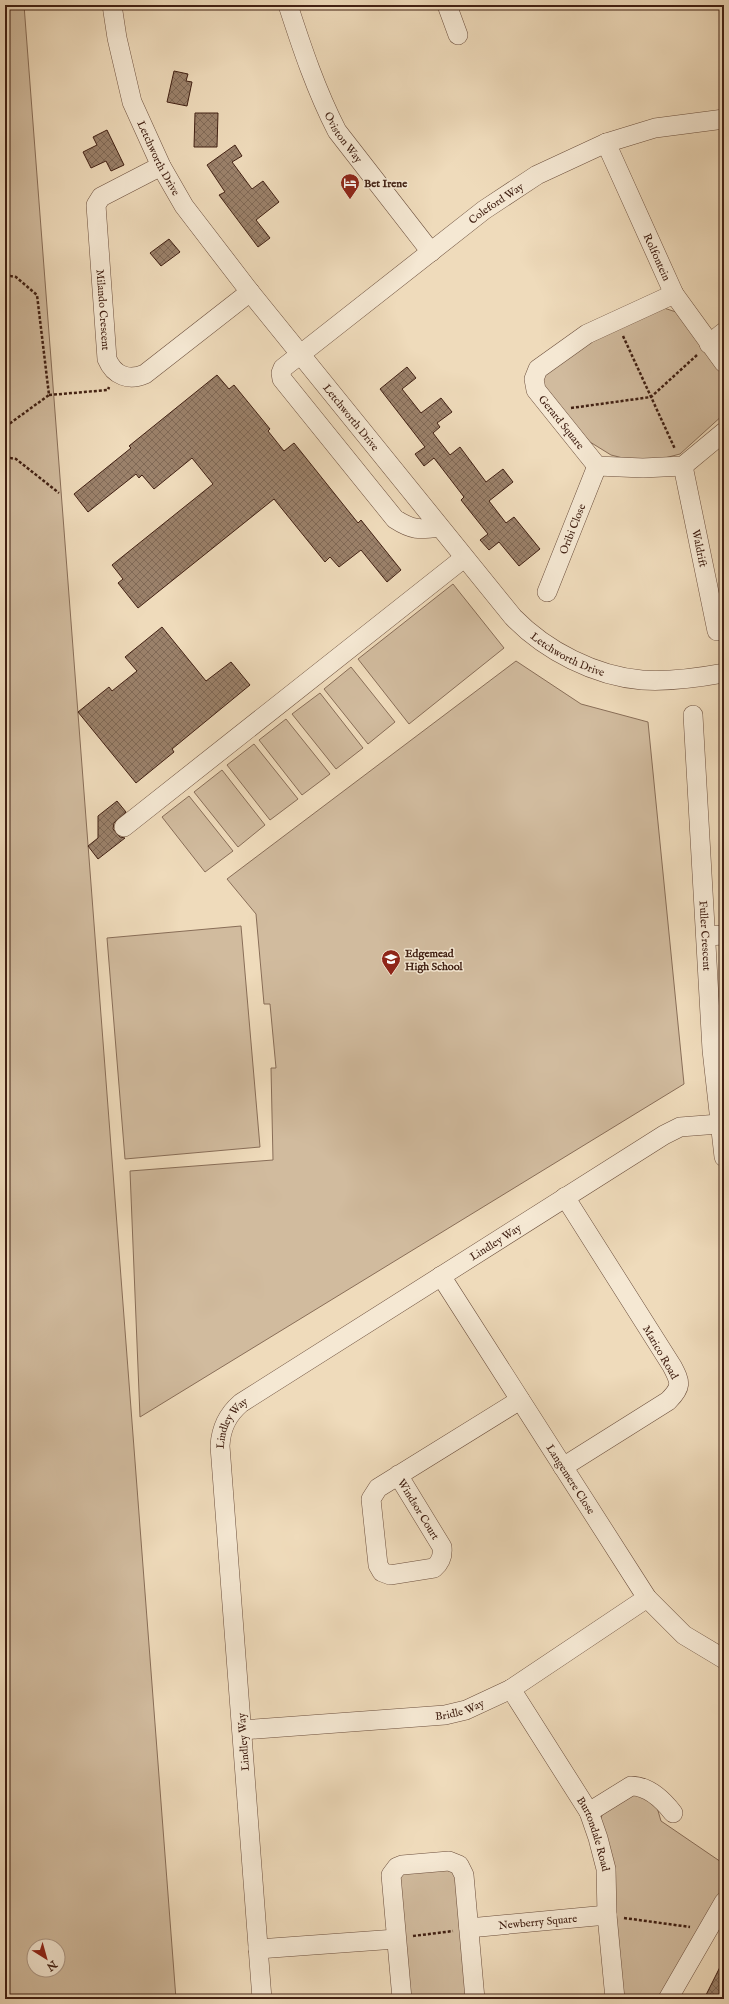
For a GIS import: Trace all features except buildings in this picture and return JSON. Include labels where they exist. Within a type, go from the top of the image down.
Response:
[{"type":"street","name":"Letchworth Drive","points":[[112,5],[117,38],[132,102],[161,166],[184,206],[250,292],[464,558],[520,625],[546,644],[582,664],[606,672],[641,680],[695,679],[724,673]]},
{"type":"street","name":"Oviston Way","points":[[288,5],[304,55],[325,108],[337,131],[431,252]]},
{"type":"street","points":[[447,5],[458,36]]},
{"type":"street","name":"Coleford Way","points":[[439,527],[419,530],[395,519],[282,379],[281,373],[283,368],[484,210],[537,174],[606,143],[655,128],[724,119]]},
{"type":"street","name":"Rolfontein","points":[[606,143],[674,294],[724,363]]},
{"type":"street","name":"Milando Crescent","points":[[116,372],[107,359],[96,205],[101,197],[161,166]]},
{"type":"street","points":[[116,372],[129,377],[145,374],[250,292]]},
{"type":"street","name":"Gerard Square","points":[[597,466],[536,390],[534,379],[538,369],[587,334],[674,294]]},
{"type":"street","points":[[709,344],[724,332]]},
{"type":"street","points":[[597,466],[643,468],[683,466],[724,432]]},
{"type":"street","name":"Oribi Close","points":[[547,592],[597,466]]},
{"type":"street","name":"Waldrift","points":[[683,466],[717,631]]},
{"type":"street","points":[[124,828],[464,558]]},
{"type":"street","name":"Fuller Crescent","points":[[694,715],[715,936],[712,1050],[719,1124],[724,1157]]},
{"type":"street","name":"Lindley Way","points":[[262,1999],[220,1446],[220,1438],[226,1420],[241,1403],[664,1135],[680,1127],[719,1124]]},
{"type":"street","name":"Marico Road","points":[[563,1467],[668,1401],[676,1393],[679,1385],[679,1379],[672,1366],[565,1197]]},
{"type":"street","name":"Langemere Close","points":[[441,1276],[647,1598],[684,1635],[724,1659]]},
{"type":"street","name":"Windsor Court","points":[[398,1475],[442,1547],[443,1553],[438,1564],[434,1568],[390,1575],[382,1572],[378,1565],[371,1499],[378,1488],[398,1475],[520,1400]]},
{"type":"street","name":"Bridle Way","points":[[242,1730],[445,1715],[466,1710],[511,1689],[647,1598]]},
{"type":"street","name":"Burtondale Road","points":[[511,1689],[589,1812],[606,1869],[607,1916],[615,1999]]},
{"type":"street","points":[[589,1812],[631,1786],[647,1790],[666,1803],[673,1813]]},
{"type":"street","points":[[402,1999],[390,1879],[393,1871],[402,1865],[449,1861],[459,1865],[464,1875],[475,1999]]},
{"type":"street","points":[[668,1999],[724,1902]]},
{"type":"street","name":"Newberry Square","points":[[469,1928],[607,1916]]},
{"type":"street","points":[[258,1949],[396,1939]]},
{"type":"path","points":[[5,275],[16,277],[37,295],[49,395]]},
{"type":"path","points":[[616,321],[683,466]]},
{"type":"path","points":[[553,411],[651,397],[709,344]]},
{"type":"path","points":[[5,427],[49,395],[108,390],[116,372]]},
{"type":"path","points":[[5,457],[16,458],[59,493]]},
{"type":"path","points":[[607,1916],[708,1930]]},
{"type":"path","points":[[396,1939],[469,1928]]},
{"type":"shaded area","points":[[5,5],[24,5],[176,1999],[5,1999]]},
{"type":"shaded area","points":[[664,308],[676,312],[724,375],[724,414],[680,454],[657,460],[623,458],[611,455],[590,442],[546,391],[543,380],[547,372],[602,335]]},
{"type":"shaded area","points":[[453,584],[504,648],[409,724],[358,659]]},
{"type":"shaded area","points":[[516,661],[581,704],[648,722],[684,1084],[140,1417],[130,1171],[273,1160],[271,1068],[276,1068],[270,1004],[264,1004],[256,914],[227,879]]},
{"type":"shaded area","points":[[351,667],[395,722],[368,744],[324,689]]},
{"type":"shaded area","points":[[320,693],[363,748],[336,769],[292,714]]},
{"type":"shaded area","points":[[286,719],[330,774],[302,795],[259,740]]},
{"type":"shaded area","points":[[254,744],[298,799],[270,820],[227,765]]},
{"type":"shaded area","points":[[222,770],[265,825],[238,847],[194,792]]},
{"type":"shaded area","points":[[189,796],[233,851],[205,872],[162,817]]},
{"type":"shaded area","points":[[241,926],[260,1147],[125,1159],[107,938]]},
{"type":"shaded area","points":[[633,1793],[656,1804],[661,1821],[724,1864],[724,1886],[660,1999],[621,1999],[600,1820],[603,1813]]},
{"type":"shaded area","points":[[448,1867],[456,1871],[469,1999],[407,1999],[399,1877],[401,1874]]},
{"type":"place","name":"Bet Irene","points":[[350,200]]},
{"type":"place","name":"Edgemead High School","points":[[391,976]]}]
